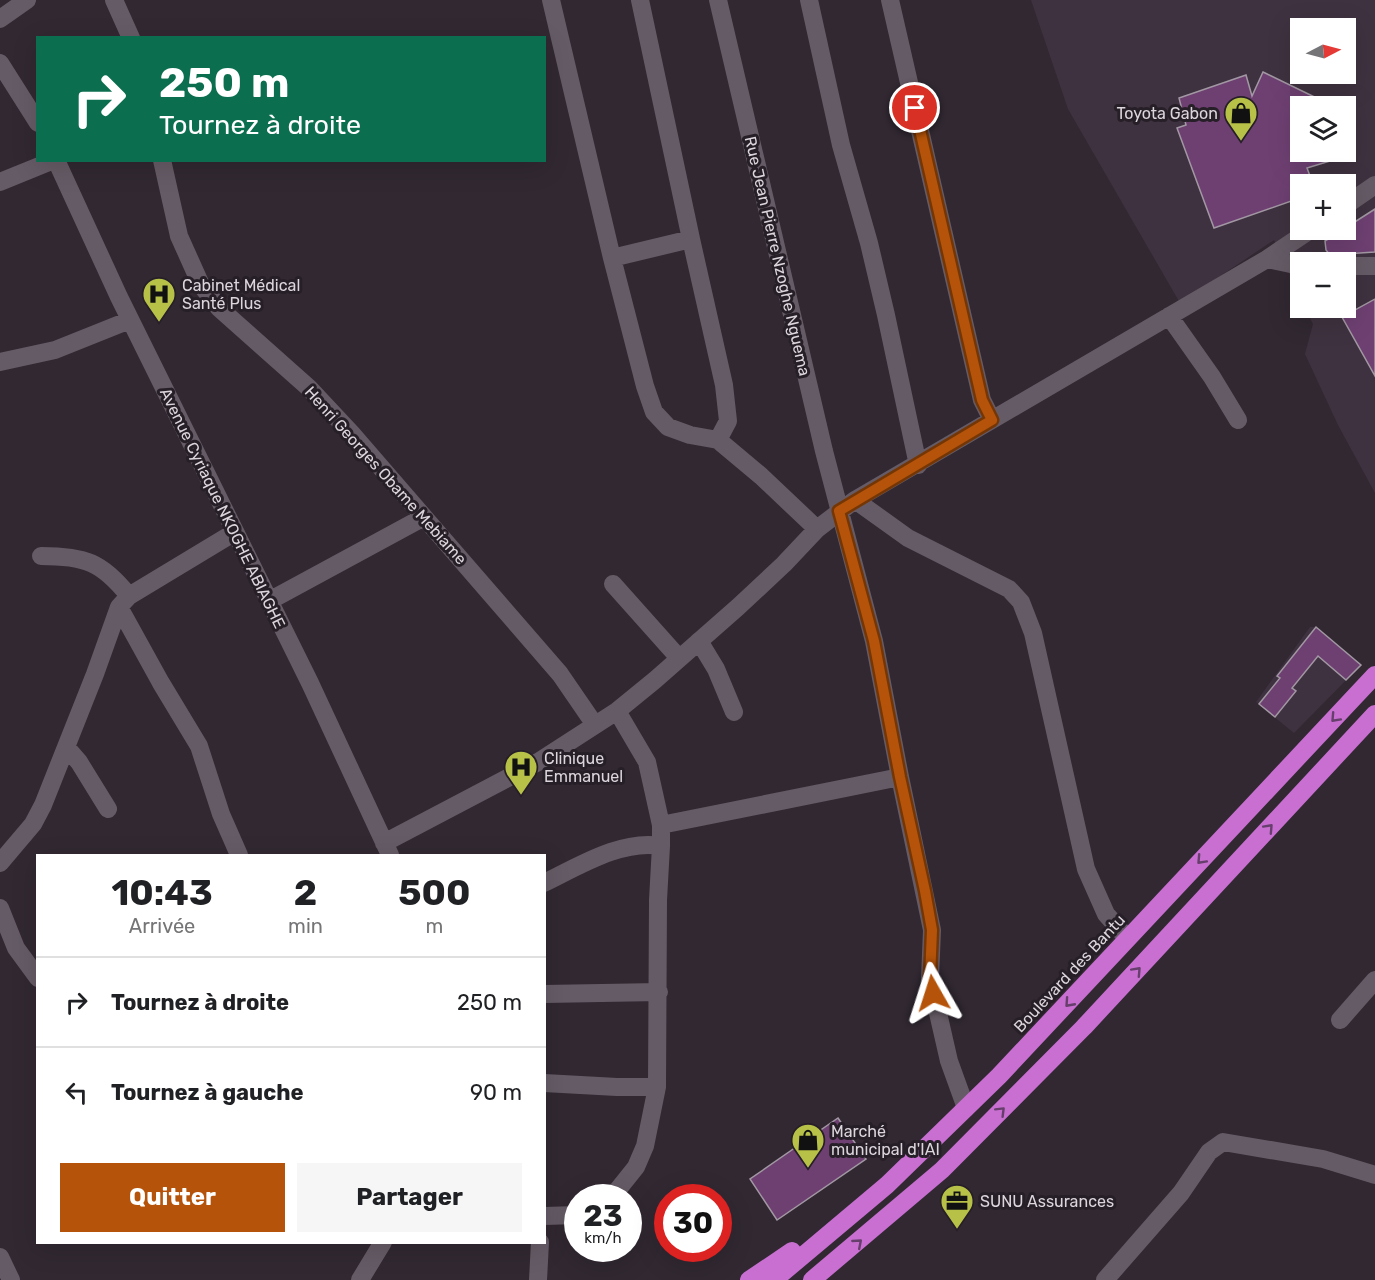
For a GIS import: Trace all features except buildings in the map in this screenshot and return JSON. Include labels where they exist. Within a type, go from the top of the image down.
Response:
[{"type":"highway","name":"Boulevard des Bantu","points":[[774,1280],[887,1185],[966,1108],[1063,1009],[1375,675]]},
{"type":"highway","points":[[812,1280],[942,1170],[1068,1044],[1375,714]]},
{"type":"highway","points":[[749,1280],[887,1185]]},
{"type":"street","points":[[0,19],[27,0]]},
{"type":"street","points":[[114,0],[130,36]]},
{"type":"street","points":[[550,0],[612,258],[654,412],[668,427],[690,435],[718,440],[761,476],[817,529]]},
{"type":"street","points":[[640,0],[724,385],[728,421],[718,440]]},
{"type":"street","name":"Rue Jean Pierre Nzoghe Nguema","points":[[718,0],[839,511],[874,641],[932,930],[930,978],[949,1061],[966,1108]]},
{"type":"street","points":[[809,0],[841,146],[869,243],[886,315],[918,465]]},
{"type":"street","points":[[890,0],[982,400],[992,420]]},
{"type":"street","points":[[0,63],[36,120]]},
{"type":"street","points":[[0,182],[50,162]]},
{"type":"street","name":"Avenue Cyriaque NKOGHE ABIAGHE","points":[[56,162],[130,320],[269,601],[387,849]]},
{"type":"street","name":"Henri Georges Obame Mebiame","points":[[162,162],[179,236],[201,285],[225,314],[309,388],[560,675],[595,725]]},
{"type":"street","points":[[1356,198],[1375,184]]},
{"type":"street","points":[[612,258],[691,239]]},
{"type":"street","points":[[387,849],[538,762],[617,711],[784,564],[817,529],[855,500],[1267,259],[1295,240]]},
{"type":"street","points":[[1267,259],[1290,264]]},
{"type":"street","points":[[1356,266],[1375,266]]},
{"type":"street","points":[[1169,316],[1212,377],[1238,420]]},
{"type":"street","points":[[0,362],[55,350],[130,320]]},
{"type":"street","points":[[855,500],[891,528],[1010,589],[1021,602],[1033,633],[1046,682],[1086,869],[1106,914],[1127,938]]},
{"type":"street","points":[[269,601],[424,517]]},
{"type":"street","points":[[0,863],[33,824],[56,777],[124,602],[235,532]]},
{"type":"street","points":[[41,556],[73,557],[100,566],[114,577],[124,602],[199,746],[221,814],[239,854]]},
{"type":"street","points":[[613,584],[679,658]]},
{"type":"street","points":[[699,641],[716,669],[734,712]]},
{"type":"street","points":[[617,711],[646,762],[661,825],[658,900],[657,1087],[645,1146],[636,1167],[622,1184]]},
{"type":"street","points":[[66,747],[79,762],[108,809]]},
{"type":"street","points":[[661,825],[900,777]]},
{"type":"street","points":[[546,882],[618,850],[647,843],[661,846]]},
{"type":"street","points":[[0,908],[15,948],[36,975]]},
{"type":"street","points":[[1340,1020],[1375,980]]},
{"type":"street","points":[[546,994],[659,993]]},
{"type":"street","points":[[546,1083],[657,1087]]},
{"type":"street","points":[[1105,1280],[1181,1193],[1209,1152],[1223,1142],[1323,1159],[1375,1175]]},
{"type":"street","points":[[546,1216],[564,1215]]},
{"type":"street","points":[[360,1280],[381,1244]]},
{"type":"street","points":[[538,1280],[540,1244]]},
{"type":"street","points":[[0,1257],[11,1280]]},
{"type":"shaded area","points":[[1031,0],[1375,0],[1375,493],[1338,425],[1305,354],[1313,324],[1310,318],[1356,318],[1356,252],[1290,252],[1290,275],[1274,240],[1180,303],[1068,109]]},
{"type":"shaded area","points":[[1310,627],[1316,627],[1361,665],[1294,733],[1256,702]]},
{"type":"place","name":"Toyota Gabon","points":[[1241,142]]},
{"type":"place","name":"Cabinet Médical Santé Plus","points":[[159,323]]},
{"type":"place","name":"Clinique Emmanuel","points":[[521,796]]},
{"type":"place","name":"Marché municipal d'IAI","points":[[808,1169]]},
{"type":"place","name":"SUNU Assurances","points":[[957,1230]]},
{"type":"route","points":[[915,108],[982,400],[992,420],[839,511],[862,589],[874,641],[925,891],[932,930],[930,978],[933,993]]}]
